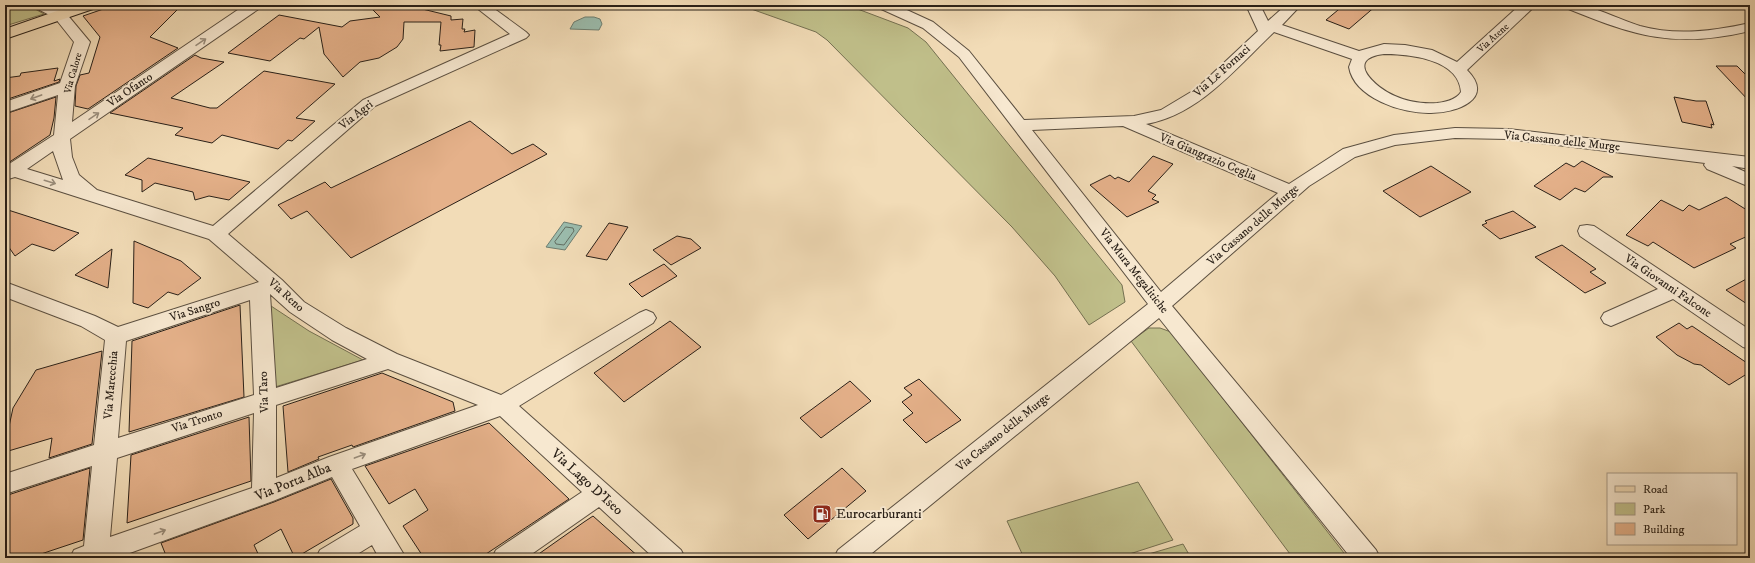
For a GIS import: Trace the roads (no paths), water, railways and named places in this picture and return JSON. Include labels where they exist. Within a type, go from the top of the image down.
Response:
[{"type":"main road","points":[[5,34],[90,5]]},
{"type":"street","points":[[41,5],[60,15]]},
{"type":"street","name":"Via Ofanto","points":[[9,173],[255,5]]},
{"type":"street","name":"Via Agri","points":[[216,234],[369,103],[521,35],[480,5]]},
{"type":"street","name":"Via Mura Megalitiche","points":[[884,5],[928,25],[964,54],[1160,305],[1367,558]]},
{"type":"street","points":[[1253,5],[1269,29],[1361,57]]},
{"type":"street","name":"Via Le Fornaci","points":[[1020,125],[1126,122],[1159,118],[1202,92],[1294,5]]},
{"type":"street","name":"Via Atene","points":[[1457,70],[1529,5]]},
{"type":"street","points":[[1570,5],[1624,26],[1659,34],[1694,36],[1712,35],[1750,27]]},
{"type":"street","name":"Via Calore","points":[[60,15],[82,42],[67,86],[61,138]]},
{"type":"street","points":[[1384,49],[1400,49],[1436,57],[1457,70],[1463,75],[1469,85],[1468,95],[1460,103],[1447,107],[1430,108],[1411,106],[1392,101],[1376,93],[1365,84],[1358,74],[1357,65],[1361,57],[1370,52],[1384,49]]},
{"type":"street","points":[[5,108],[67,86]]},
{"type":"street","points":[[1447,107],[1472,133]]},
{"type":"street","name":"Via Giangrazio Ceglia","points":[[1126,122],[1291,192]]},
{"type":"street","name":"Via Cassano delle Murge","points":[[847,558],[1160,305],[1303,182],[1349,153],[1394,140],[1455,133],[1472,133],[1508,134],[1750,163]]},
{"type":"street","name":"Via Reno","points":[[61,138],[63,157],[71,178],[94,196]]},
{"type":"street","points":[[1691,156],[1750,181]]},
{"type":"street","name":"Via Reno","points":[[9,173],[94,196],[216,234],[267,287],[339,334],[389,360],[502,405]]},
{"type":"street","name":"Via Giovanni Falcone","points":[[1587,231],[1750,341]]},
{"type":"street","name":"Via Sangro","points":[[116,336],[267,287]]},
{"type":"street","name":"Via Taro","points":[[264,494],[267,287]]},
{"type":"street","name":"Via Marecchia","points":[[5,289],[88,321],[116,336],[105,450],[90,557]]},
{"type":"street","points":[[1611,318],[1674,290]]},
{"type":"street","name":"Via Porta Alba","points":[[90,557],[129,551],[337,464],[502,405],[646,318]]},
{"type":"street","name":"Via Tronto","points":[[5,484],[265,398],[389,360]]},
{"type":"street","name":"Via Lago D'Iseo","points":[[502,405],[672,558]]},
{"type":"street","points":[[337,464],[393,558]]},
{"type":"street","points":[[505,558],[600,493]]},
{"type":"street","points":[[329,558],[376,530]]},
{"type":"water","points":[[585,17],[600,19],[602,24],[599,30],[570,29],[574,22]]},
{"type":"water","points":[[564,222],[582,226],[565,250],[546,247]]},
{"type":"place","name":"Eurocarburanti","points":[[822,514]]}]
